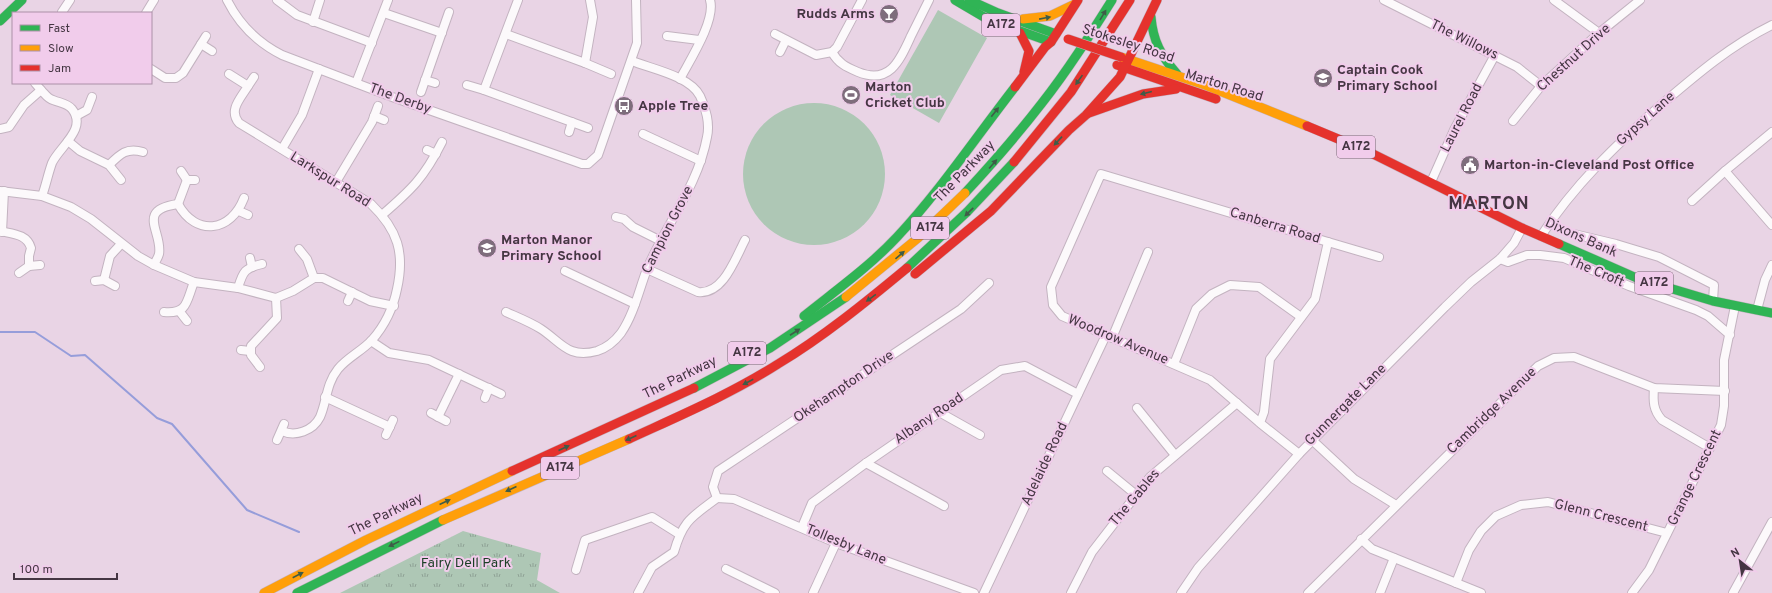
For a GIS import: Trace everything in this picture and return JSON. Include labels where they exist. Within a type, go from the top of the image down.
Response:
[{"type":"main road","points":[[0,22],[22,0]]},
{"type":"main road","name":"Stokesley Road","points":[[955,0],[981,16],[1020,33],[1053,38]]},
{"type":"main road","name":"Stokesley Road","points":[[969,0],[1066,43],[1123,62],[1178,75],[1204,90]]},
{"type":"main road","name":"The Parkway","points":[[264,593],[410,518],[745,362],[817,318],[887,266],[981,177],[1017,136],[1067,70],[1112,0]]},
{"type":"main road","name":"A174","points":[[782,362],[879,292],[916,262],[982,200],[1013,167],[1064,101],[1108,38],[1130,0]]},
{"type":"main road","name":"A172","points":[[1123,62],[1151,15],[1158,0]]},
{"type":"main road","points":[[1012,18],[1050,18],[1064,12],[1077,2]]},
{"type":"main road","points":[[1053,38],[1077,2]]},
{"type":"main road","name":"A172","points":[[1151,15],[1152,36],[1156,48],[1178,75]]},
{"type":"main road","name":"A172","points":[[1020,33],[1029,51],[1021,79]]},
{"type":"main road","name":"A172","points":[[687,390],[777,335],[870,264],[896,238],[922,208],[1053,38]]},
{"type":"main road","name":"A174","points":[[297,593],[492,497],[689,412],[823,341],[906,282],[991,211],[1069,130],[1086,115],[1120,78],[1123,62]]},
{"type":"main road","name":"Marton Road","points":[[1123,62],[1185,89],[1204,90],[1256,111],[1278,116]]},
{"type":"main road","name":"A174","points":[[1086,115],[1132,97],[1151,92],[1185,89]]},
{"type":"main road","name":"Dixons Bank","points":[[1278,116],[1367,151],[1522,228],[1640,279],[1713,301],[1772,313]]},
{"type":"street","points":[[62,12],[70,0]]},
{"type":"street","points":[[147,12],[154,0]]},
{"type":"street","name":"The Derby","points":[[226,0],[239,20],[257,39],[282,55],[319,70],[582,164],[588,164],[598,155],[632,61]]},
{"type":"street","points":[[277,0],[297,15],[372,43]]},
{"type":"street","points":[[313,22],[320,0]]},
{"type":"street","points":[[356,83],[384,14],[388,0]]},
{"type":"street","points":[[484,90],[518,0]]},
{"type":"street","points":[[585,63],[593,17],[590,0]]},
{"type":"street","points":[[632,61],[637,43],[636,0]]},
{"type":"street","points":[[680,79],[710,16],[712,6],[710,0]]},
{"type":"street","points":[[775,34],[816,55],[832,52],[841,43],[862,0]]},
{"type":"street","points":[[832,52],[836,59],[843,65],[863,74],[873,76],[888,72],[898,63],[929,0]]},
{"type":"street","name":"The Willows","points":[[1384,0],[1517,66],[1540,86]]},
{"type":"street","points":[[1554,0],[1599,33]]},
{"type":"street","name":"Chestnut Drive","points":[[1513,121],[1540,86],[1599,33],[1640,0]]},
{"type":"street","points":[[421,92],[449,12]]},
{"type":"street","points":[[384,14],[442,33]]},
{"type":"street","name":"Gypsy Lane","points":[[1541,236],[1555,215],[1579,185],[1605,157],[1644,120],[1714,61],[1743,41],[1772,25]]},
{"type":"street","points":[[506,34],[612,74]]},
{"type":"street","points":[[152,69],[165,78],[176,78],[183,73],[206,36]]},
{"type":"street","points":[[667,36],[699,40]]},
{"type":"street","points":[[780,52],[786,40]]},
{"type":"street","points":[[201,44],[212,51]]},
{"type":"street","name":"Laurel Road","points":[[1431,182],[1454,130],[1495,55]]},
{"type":"street","name":"Campion Grove","points":[[506,312],[542,329],[559,345],[576,352],[585,353],[598,351],[616,338],[635,304],[648,268],[661,241],[689,192],[701,161],[708,136],[708,121],[704,107],[694,87],[680,79],[632,61]]},
{"type":"street","points":[[282,150],[302,115],[319,70]]},
{"type":"street","points":[[229,74],[248,86]]},
{"type":"street","name":"Larkspur Road","points":[[254,77],[234,110],[238,123],[371,204],[382,215],[396,238],[401,257],[400,277],[394,306],[382,328],[371,341],[347,359],[338,370],[330,382],[319,418],[310,428],[298,434],[286,433],[283,428],[277,440]]},
{"type":"street","points":[[426,80],[435,83]]},
{"type":"street","points":[[35,84],[53,100],[66,104],[72,109],[76,116],[76,126],[68,141],[52,162],[42,196]]},
{"type":"street","points":[[467,85],[588,128]]},
{"type":"street","points":[[0,130],[9,127],[24,105],[41,90]]},
{"type":"street","points":[[76,116],[87,110],[92,97]]},
{"type":"street","points":[[336,182],[374,116],[378,106]]},
{"type":"street","points":[[374,116],[384,120]]},
{"type":"street","points":[[569,132],[572,122]]},
{"type":"street","points":[[1692,201],[1772,132]]},
{"type":"street","points":[[643,134],[701,161]]},
{"type":"street","points":[[68,141],[80,151],[109,165],[121,180]]},
{"type":"street","points":[[382,215],[420,180],[442,142]]},
{"type":"street","points":[[109,165],[123,152],[132,150],[143,152]]},
{"type":"street","points":[[426,150],[436,154]]},
{"type":"street","points":[[1725,171],[1772,225]]},
{"type":"street","points":[[154,265],[159,255],[153,222],[155,216],[161,209],[178,204],[191,180],[181,172]]},
{"type":"street","name":"Canberra Road","points":[[1101,174],[1328,242],[1314,299],[1270,358],[1264,412],[1260,423]]},
{"type":"street","name":"Woodrow Avenue","points":[[1101,174],[1051,287],[1054,305],[1062,316],[1210,380],[1298,454]]},
{"type":"street","points":[[29,266],[31,248],[26,239],[22,236],[1,231],[2,191],[42,196],[71,207],[92,219],[121,244],[154,265],[194,282],[238,288],[276,298],[294,291],[314,278],[323,278],[370,301],[394,306]]},
{"type":"street","points":[[178,204],[186,216],[202,225],[221,224],[232,218],[239,211],[244,198]]},
{"type":"street","points":[[239,211],[248,216]]},
{"type":"street","points":[[616,217],[624,219],[633,228],[661,241]]},
{"type":"street","name":"Gunnergate Lane","points":[[1181,593],[1198,568],[1298,454],[1445,307],[1471,282],[1500,259],[1514,243],[1522,228]]},
{"type":"street","points":[[1576,238],[1616,244],[1659,258],[1714,285],[1713,301]]},
{"type":"street","points":[[648,268],[698,292],[705,293],[712,290],[730,270],[745,240]]},
{"type":"street","points":[[1328,242],[1379,257]]},
{"type":"street","points":[[104,280],[110,256],[121,244]]},
{"type":"street","points":[[299,249],[307,258],[314,278]]},
{"type":"street","name":"Adelaide Road","points":[[984,593],[1078,394],[1109,336],[1148,252]]},
{"type":"street","name":"The Croft","points":[[1500,259],[1508,262],[1527,255],[1540,254],[1564,258],[1628,286],[1696,310],[1708,316],[1730,336]]},
{"type":"street","points":[[238,288],[245,271],[251,262],[262,264]]},
{"type":"street","points":[[19,273],[29,266],[40,265]]},
{"type":"street","points":[[1757,310],[1765,280],[1772,265]]},
{"type":"street","points":[[565,271],[635,304]]},
{"type":"street","points":[[95,281],[104,280],[115,286]]},
{"type":"street","points":[[180,312],[183,309],[194,282]]},
{"type":"street","name":"Okehampton Drive","points":[[717,498],[713,487],[718,471],[961,309],[989,283]]},
{"type":"street","points":[[1174,364],[1196,309],[1212,294],[1230,285],[1259,287],[1301,317]]},
{"type":"street","points":[[348,302],[352,292]]},
{"type":"street","points":[[250,351],[254,341],[274,323],[277,318],[276,298]]},
{"type":"street","name":"Grange Crescent","points":[[1632,593],[1649,570],[1721,425],[1725,391],[1724,360],[1735,306]]},
{"type":"street","points":[[164,312],[180,312]]},
{"type":"street","points":[[180,312],[187,321]]},
{"type":"street","points":[[371,341],[389,353],[429,360],[502,394]]},
{"type":"street","points":[[241,350],[250,351]]},
{"type":"street","points":[[250,351],[260,367]]},
{"type":"street","name":"Cambridge Avenue","points":[[1308,593],[1361,539],[1538,366],[1554,358],[1574,357],[1654,388],[1725,391]]},
{"type":"street","name":"Albany Road","points":[[802,527],[812,503],[866,463],[1001,370],[1025,366],[1078,394]]},
{"type":"street","points":[[438,417],[459,374]]},
{"type":"street","points":[[485,398],[489,388]]},
{"type":"street","points":[[1654,388],[1653,403],[1656,413],[1662,420],[1710,448]]},
{"type":"street","points":[[325,397],[390,428]]},
{"type":"street","name":"The Gables","points":[[1071,593],[1092,552],[1135,494],[1150,477],[1237,403]]},
{"type":"street","points":[[1137,408],[1175,455]]},
{"type":"street","points":[[939,412],[980,435]]},
{"type":"street","points":[[1312,440],[1354,479],[1396,505]]},
{"type":"street","points":[[866,463],[944,506]]},
{"type":"street","points":[[1107,471],[1135,494]]},
{"type":"street","points":[[638,593],[652,567],[674,552],[679,534],[687,522],[717,498]]},
{"type":"street","name":"Tollesby Lane","points":[[717,498],[734,498],[836,543],[974,593]]},
{"type":"street","name":"Glenn Crescent","points":[[1456,583],[1469,550],[1482,531],[1496,516],[1521,505],[1548,502],[1668,533]]},
{"type":"street","points":[[576,570],[585,540],[652,517],[679,534]]},
{"type":"street","points":[[1733,593],[1772,522]]},
{"type":"street","points":[[1361,539],[1372,549],[1476,592]]},
{"type":"street","points":[[813,593],[836,543]]},
{"type":"street","points":[[1380,593],[1394,558]]},
{"type":"street","points":[[726,569],[775,593]]},
{"type":"green space","points":[[938,10],[987,38],[939,123],[890,95]]},
{"type":"green space","points":[[807,103],[821,103],[848,111],[869,129],[880,147],[884,160],[884,188],[877,208],[859,229],[848,237],[835,242],[821,245],[807,245],[780,237],[759,219],[751,208],[746,195],[743,181],[743,167],[751,140],[769,119],[780,111],[793,106]]},
{"type":"green space","name":"Fairy Dell Park","points":[[463,531],[541,553],[537,580],[560,593],[340,593]]},
{"type":"waterway","points":[[0,332],[35,332],[71,356],[85,355],[157,418],[172,424],[247,510],[299,532]]},
{"type":"traffic: fast","points":[[0,21],[22,0]]},
{"type":"traffic: fast","points":[[955,0],[989,20],[1051,42]]},
{"type":"traffic: fast","points":[[969,0],[998,13],[1056,34]]},
{"type":"traffic: fast","points":[[965,193],[995,160],[1052,91],[1112,0]]},
{"type":"traffic: fast","points":[[1151,17],[1154,34],[1159,48],[1166,61],[1177,74]]},
{"type":"traffic: fast","points":[[804,316],[863,269],[897,237],[943,183],[1015,87]]},
{"type":"traffic: fast","points":[[907,268],[967,212],[1014,162]]},
{"type":"traffic: fast","points":[[1559,244],[1639,279],[1713,301],[1772,313]]},
{"type":"traffic: fast","points":[[694,388],[770,348],[846,297]]},
{"type":"traffic: fast","points":[[297,593],[443,520]]},
{"type":"traffic: slow","points":[[1023,19],[1050,16],[1075,4]]},
{"type":"traffic: slow","points":[[1121,57],[1205,85],[1307,126]]},
{"type":"traffic: slow","points":[[846,297],[918,238],[965,193]]},
{"type":"traffic: slow","points":[[443,520],[629,439]]},
{"type":"traffic: slow","points":[[264,593],[366,540],[512,471]]},
{"type":"traffic: jam","points":[[1015,87],[1045,47],[1051,42],[1078,0]]},
{"type":"traffic: jam","points":[[1014,162],[1071,92],[1130,0]]},
{"type":"traffic: jam","points":[[915,274],[991,211],[1069,130],[1086,115],[1120,77],[1157,0]]},
{"type":"traffic: jam","points":[[1020,33],[1029,51],[1024,72]]},
{"type":"traffic: jam","points":[[1068,39],[1121,57]]},
{"type":"traffic: jam","points":[[1117,65],[1216,99]]},
{"type":"traffic: jam","points":[[1089,113],[1143,94],[1176,89]]},
{"type":"traffic: jam","points":[[1307,126],[1367,151],[1522,228],[1559,244]]},
{"type":"traffic: jam","points":[[629,439],[723,395],[795,354],[828,331],[907,268]]},
{"type":"traffic: jam","points":[[512,471],[694,388]]},
{"type":"place","name":"Rudds Arms","points":[[889,14]]},
{"type":"place","name":"Captain Cook Primary School","points":[[1323,78]]},
{"type":"place","name":"Marton Cricket Club","points":[[851,95]]},
{"type":"place","name":"Apple Tree","points":[[624,106]]},
{"type":"place","name":"Marton-in-Cleveland Post Office","points":[[1470,165]]},
{"type":"place","name":"Marton Manor Primary School","points":[[487,248]]},
{"type":"district","name":"MARTON","points":[[1489,204]]}]
